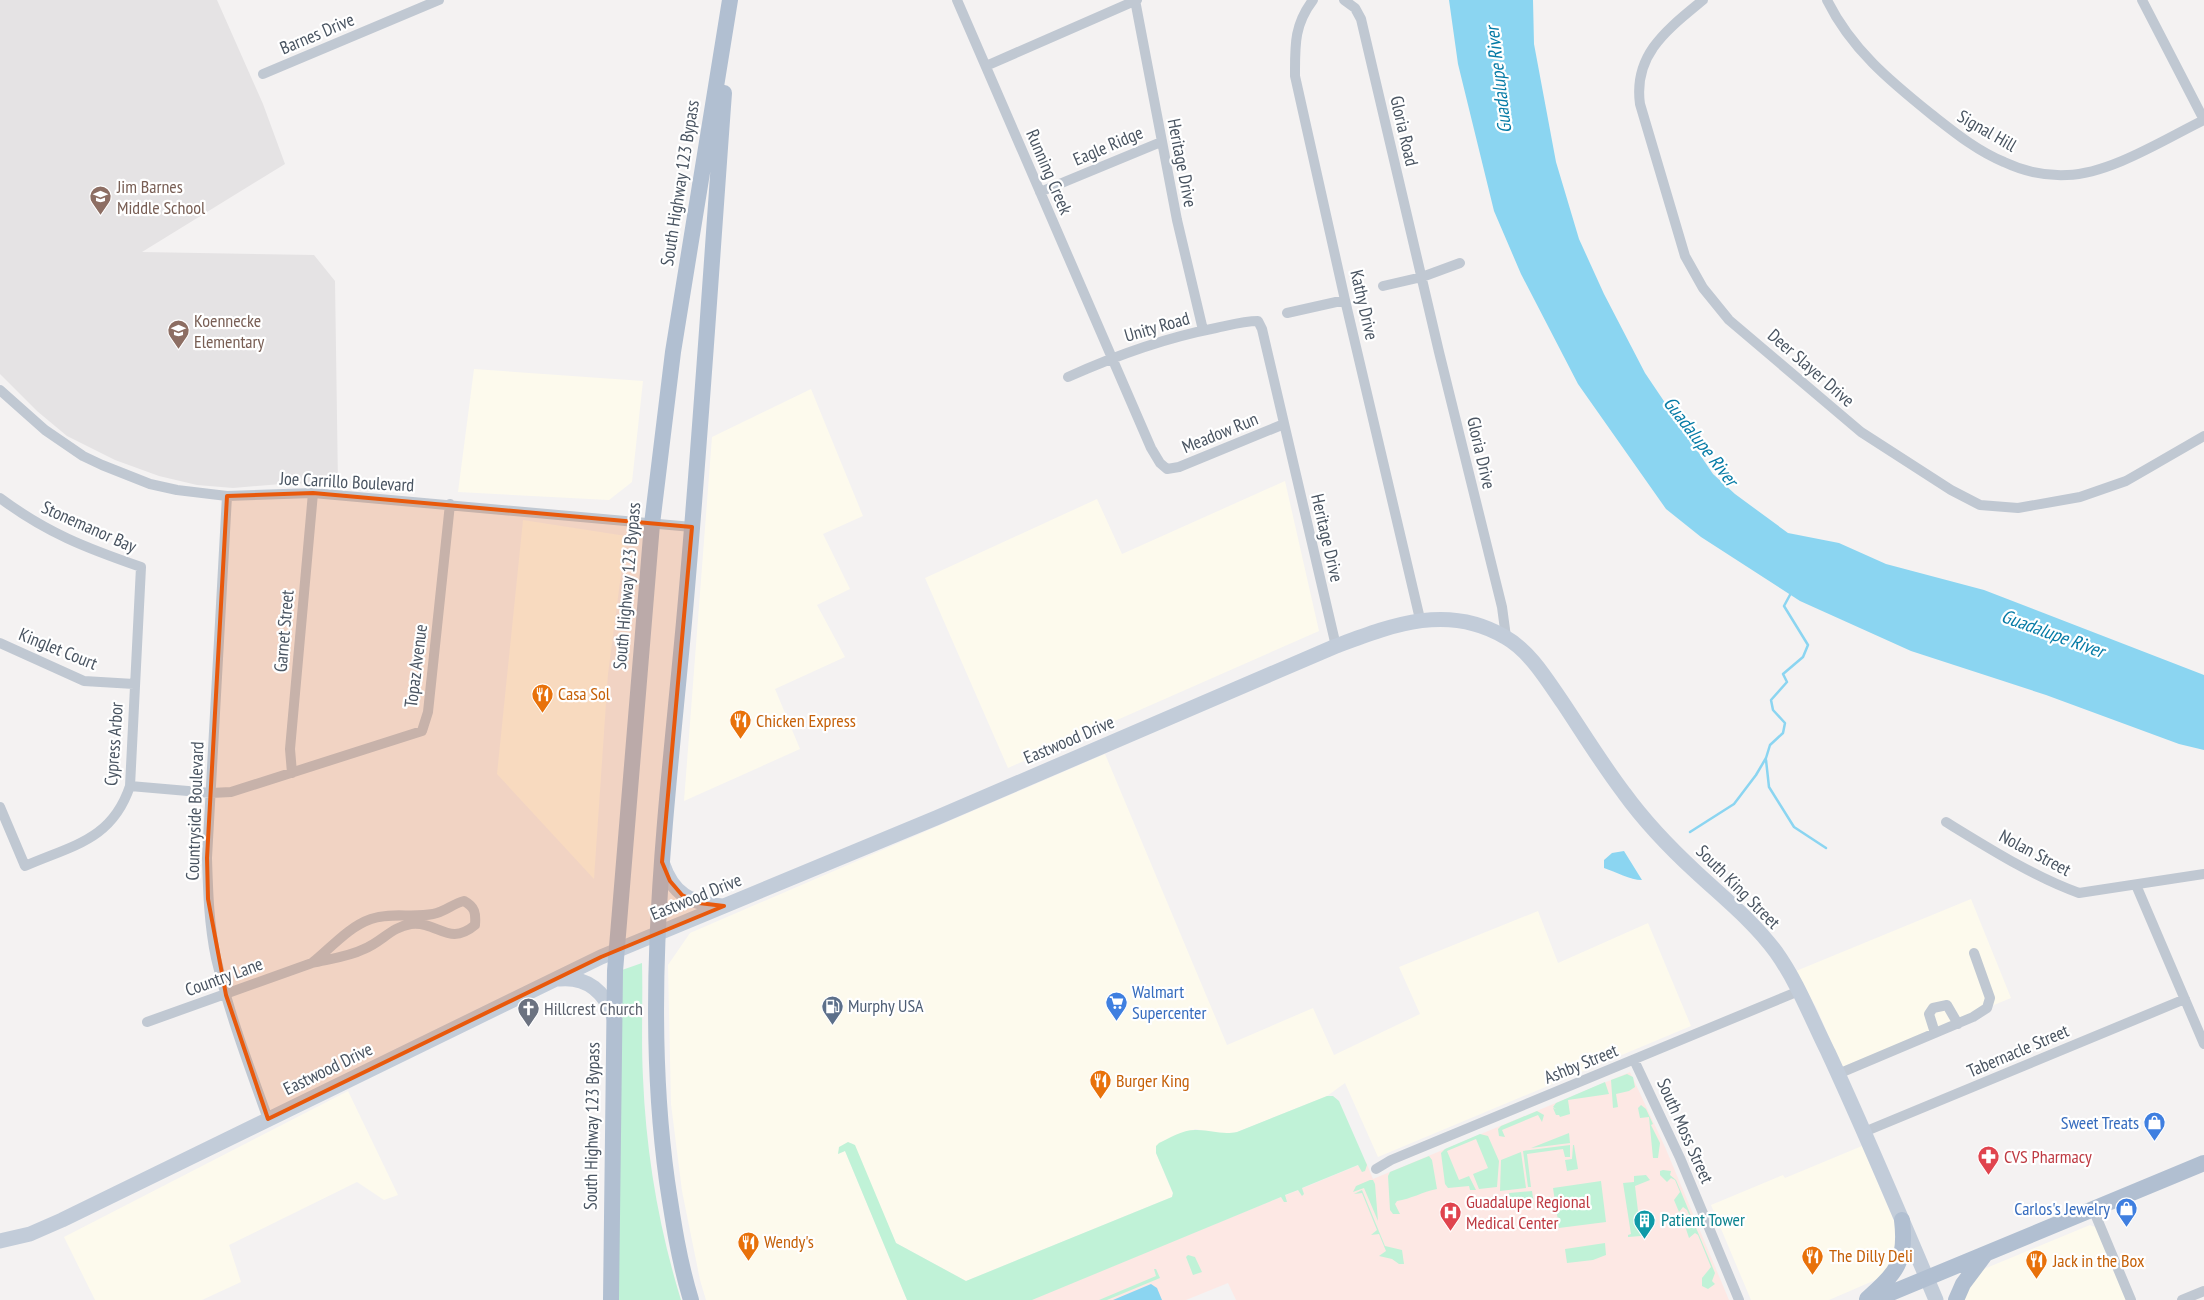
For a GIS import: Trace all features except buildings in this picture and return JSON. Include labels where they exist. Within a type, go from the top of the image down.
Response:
[{"type":"main road","name":"South Highway 123 Bypass","points":[[611,1300],[614,1018],[617,950],[652,524],[673,352],[731,0]]},
{"type":"main road","name":"South Highway 123 Bypass","points":[[691,1300],[673,1221],[659,1119],[655,1039],[657,934],[692,527],[731,0]]},
{"type":"main road","name":"South King Street","points":[[1420,619],[1454,620],[1488,629],[1506,637],[1521,649],[1541,671],[1643,819],[1762,934],[1789,971],[1799,991],[1864,1132],[1936,1300]]},
{"type":"main road","name":"Eastwood Drive","points":[[0,1241],[30,1234],[62,1220],[617,950],[950,812],[1336,646],[1385,628],[1420,619]]},
{"type":"main road","points":[[662,862],[670,881],[682,895],[699,903],[724,906]]},
{"type":"main road","points":[[553,980],[576,979],[593,986],[605,997],[614,1018]]},
{"type":"main road","points":[[1874,1300],[2204,1163]]},
{"type":"main road","points":[[1866,1300],[1895,1271],[1900,1262],[1903,1247],[1902,1220]]},
{"type":"main road","points":[[1956,1300],[1966,1279],[1988,1253]]},
{"type":"street","name":"Barnes Drive","points":[[263,74],[439,0]]},
{"type":"street","name":"Running Creek","points":[[957,0],[1151,448],[1160,463],[1167,469]]},
{"type":"street","points":[[986,66],[1136,0]]},
{"type":"street","name":"Heritage Drive","points":[[1136,0],[1161,142],[1203,330]]},
{"type":"street","name":"Kathy Drive","points":[[1313,0],[1303,14],[1297,29],[1295,76],[1345,300],[1420,619]]},
{"type":"street","name":"Gloria Road","points":[[1344,0],[1355,8],[1361,19],[1422,277]]},
{"type":"street","name":"Deer Slayer Drive","points":[[1703,0],[1672,26],[1646,57],[1640,70],[1638,87],[1640,104],[1685,256],[1703,288],[1729,320],[1860,432],[1951,490],[1980,505],[2018,508],[2080,497],[2126,481],[2149,470],[2204,436]]},
{"type":"street","name":"Signal Hill","points":[[1827,0],[1834,14],[1861,52],[1885,78],[1962,138],[2004,162],[2038,173],[2067,175],[2090,172],[2120,161],[2204,120]]},
{"type":"street","points":[[2142,0],[2204,120]]},
{"type":"street","name":"Eagle Ridge","points":[[1040,192],[1161,142]]},
{"type":"street","points":[[1383,286],[1422,277],[1460,263]]},
{"type":"street","name":"Gloria Drive","points":[[1422,277],[1502,607],[1506,637]]},
{"type":"street","points":[[1287,313],[1345,300]]},
{"type":"street","name":"Unity Road","points":[[1068,376],[1143,346],[1203,330],[1248,321],[1258,321]]},
{"type":"street","name":"Heritage Drive","points":[[1258,321],[1262,329],[1336,646]]},
{"type":"street","name":"Joe Carrillo Boulevard","points":[[0,390],[62,443],[102,466],[150,484],[177,490],[227,496],[313,493],[692,527]]},
{"type":"street","name":"Meadow Run","points":[[1167,469],[1179,467],[1284,424]]},
{"type":"street","name":"Garnet Street","points":[[292,772],[290,749],[313,493]]},
{"type":"street","name":"Countryside Boulevard","points":[[227,496],[207,858],[208,899],[216,956],[226,995],[268,1120]]},
{"type":"street","name":"Stonemanor Bay","points":[[0,498],[25,517],[58,536],[141,567]]},
{"type":"street","name":"Topaz Avenue","points":[[130,786],[211,793],[231,792],[422,731],[428,712],[450,504]]},
{"type":"street","name":"Cypress Arbor","points":[[0,807],[25,866],[89,839],[101,831],[120,812],[130,786],[141,567]]},
{"type":"street","name":"Kinglet Court","points":[[0,643],[84,681],[134,684]]},
{"type":"street","name":"Nolan Street","points":[[1946,822],[2039,875],[2079,893],[2204,874]]},
{"type":"street","points":[[2136,885],[2204,1044]]},
{"type":"street","name":"Country Lane","points":[[146,1022],[226,995],[312,962],[363,950],[378,943],[394,928],[414,920],[435,914],[464,901],[472,905],[476,914],[475,925],[467,932],[454,935],[414,920],[384,915],[370,919],[355,926],[312,962]]},
{"type":"street","points":[[1838,1074],[1958,1024],[1987,1008],[1990,998],[1974,953]]},
{"type":"street","name":"Ashby Street","points":[[1376,1169],[1391,1160],[1799,991]]},
{"type":"street","name":"Tabernacle Street","points":[[1864,1132],[2185,999]]},
{"type":"street","points":[[1935,1033],[1929,1014],[1933,1008],[1947,1006],[1958,1024]]},
{"type":"street","name":"South Moss Street","points":[[1634,1060],[1680,1158],[1739,1300]]},
{"type":"street","points":[[2093,1209],[2131,1300]]},
{"type":"street","points":[[2182,1300],[2204,1291]]},
{"type":"highlighted area","points":[[313,493],[692,527],[662,862],[670,881],[682,895],[699,903],[724,906],[601,957],[268,1119],[226,995],[208,899],[207,858],[227,496]]},
{"type":"shaded area","points":[[0,0],[217,0],[263,104],[285,164],[142,252],[314,255],[335,281],[338,485],[293,483],[233,488],[197,485],[159,476],[115,460],[67,436],[37,411],[0,374]]},
{"type":"shaded area","points":[[474,369],[643,381],[632,482],[609,500],[458,492]]},
{"type":"shaded area","points":[[811,389],[863,516],[823,534],[850,589],[817,605],[845,657],[775,689],[800,749],[684,801],[712,437]]},
{"type":"shaded area","points":[[1285,481],[1319,631],[1008,768],[925,578],[1097,499],[1122,554]]},
{"type":"shaded area","points":[[523,520],[626,536],[608,674],[594,879],[497,774]]},
{"type":"shaded area","points":[[1105,754],[1227,1045],[1313,1008],[1334,1055],[1420,1014],[1399,967],[1538,911],[1558,963],[1648,923],[1691,1026],[1378,1157],[1345,1083],[1327,1096],[1237,1132],[1224,1135],[1195,1129],[1156,1153],[1173,1194],[1172,1197],[966,1281],[896,1243],[852,1143],[838,1154],[845,1151],[907,1300],[706,1300],[700,1280],[682,1191],[671,1104],[668,965],[690,933]]},
{"type":"shaded area","points":[[1971,899],[2011,998],[1842,1067],[1817,1009],[1796,971]]},
{"type":"shaded area","name":"Guadalupe Regional Medical Center","points":[[1630,1072],[1665,1147],[1729,1300],[1236,1300],[1228,1283],[1186,1300],[1030,1300],[1366,1162],[1373,1179]]},
{"type":"shaded area","points":[[348,1091],[398,1195],[384,1200],[357,1182],[229,1245],[241,1282],[202,1300],[95,1300],[64,1237]]},
{"type":"shaded area","points":[[1862,1146],[1897,1228],[1900,1249],[1880,1278],[1829,1300],[1751,1300],[1711,1205],[1783,1175],[1785,1178]]},
{"type":"shaded area","points":[[2090,1225],[2097,1228],[2128,1300],[1959,1300],[1979,1271]]},
{"type":"green space","points":[[642,963],[642,1064],[647,1134],[660,1218],[681,1300],[619,1300],[622,970]]},
{"type":"green space","points":[[1627,1074],[1633,1077],[1635,1087],[1629,1091],[1616,1094],[1618,1107],[1613,1108],[1611,1080]]},
{"type":"green space","points":[[1605,1082],[1609,1094],[1568,1100],[1570,1114],[1560,1117],[1556,1115],[1553,1108],[1556,1109],[1553,1107],[1556,1103]]},
{"type":"green space","points":[[1327,1096],[1333,1096],[1339,1101],[1367,1165],[1365,1171],[1362,1172],[1358,1165],[1302,1188],[1304,1194],[1302,1196],[1298,1190],[1285,1195],[1287,1202],[1284,1202],[1281,1197],[1032,1300],[907,1300],[845,1151],[838,1154],[839,1147],[848,1142],[855,1145],[896,1243],[966,1281],[1172,1197],[1173,1193],[1156,1153],[1156,1146],[1168,1138],[1192,1130],[1237,1132]]},
{"type":"green space","points":[[1641,1105],[1646,1109],[1660,1143],[1658,1158],[1653,1158],[1649,1117],[1640,1118],[1638,1108]]},
{"type":"green space","points":[[1537,1111],[1544,1115],[1542,1122],[1538,1115],[1502,1130],[1505,1137],[1499,1136],[1498,1129],[1501,1126]]},
{"type":"green space","points":[[1569,1133],[1570,1143],[1531,1148]]},
{"type":"green space","points":[[1480,1134],[1488,1136],[1499,1161],[1497,1187],[1479,1189],[1473,1174],[1488,1168],[1476,1139],[1447,1151],[1459,1180],[1469,1176],[1476,1190],[1470,1190],[1469,1186],[1448,1188],[1445,1184],[1441,1153],[1445,1149]]},
{"type":"green space","points":[[1570,1145],[1570,1157],[1565,1157],[1563,1149],[1527,1154],[1531,1187],[1528,1187],[1523,1151]]},
{"type":"green space","points":[[1573,1145],[1578,1169],[1567,1171],[1565,1160],[1572,1159]]},
{"type":"green space","points":[[1521,1152],[1526,1188],[1500,1191],[1501,1160]]},
{"type":"green space","points":[[1429,1156],[1432,1160],[1437,1189],[1397,1201],[1395,1204],[1400,1214],[1393,1214],[1390,1210],[1388,1176],[1390,1172]]},
{"type":"green space","points":[[1660,1171],[1671,1171],[1670,1175],[1676,1180],[1715,1273],[1712,1281],[1715,1284],[1708,1289],[1702,1286],[1702,1278],[1711,1267],[1698,1235],[1695,1233],[1689,1238],[1686,1229],[1692,1222],[1687,1210],[1683,1207],[1679,1212],[1674,1200],[1680,1192],[1675,1180],[1671,1178],[1667,1182],[1660,1175]]},
{"type":"green space","points":[[1646,1175],[1650,1180],[1635,1186],[1641,1236],[1628,1237],[1631,1234],[1623,1183],[1634,1182],[1634,1176]]},
{"type":"green space","points":[[1373,1180],[1375,1184],[1378,1221],[1364,1188],[1353,1192],[1356,1186]]},
{"type":"green space","points":[[1601,1181],[1606,1222],[1559,1228],[1553,1188]]},
{"type":"green space","points":[[1362,1190],[1385,1246],[1402,1250],[1404,1264],[1399,1264],[1392,1259],[1379,1256],[1386,1251],[1379,1234],[1371,1235],[1377,1230],[1362,1193],[1354,1194]]},
{"type":"green space","points":[[1532,1191],[1534,1204],[1511,1207],[1509,1193]]},
{"type":"green space","points":[[1605,1243],[1606,1255],[1593,1260],[1567,1263],[1565,1249]]},
{"type":"green space","points":[[1188,1255],[1195,1257],[1202,1272],[1193,1275],[1186,1257]]},
{"type":"green space","points":[[1154,1269],[1156,1269],[1160,1278],[1107,1300],[1099,1300],[1156,1276]]},
{"type":"water","name":"Guadalupe River","points":[[1449,0],[1533,0],[1534,44],[1556,162],[1579,239],[1604,294],[1645,373],[1713,474],[1735,494],[1788,533],[1839,543],[1886,564],[1984,590],[2204,675],[2204,750],[2179,744],[2046,695],[1911,651],[1800,601],[1701,537],[1666,509],[1578,384],[1521,274],[1494,211],[1458,64]]},
{"type":"water","points":[[1624,851],[1642,880],[1637,880],[1604,868],[1604,860],[1612,853]]},
{"type":"water","points":[[1151,1284],[1157,1288],[1162,1300],[1113,1300]]},
{"type":"waterway","points":[[1690,832],[1734,804],[1756,775],[1766,758],[1770,745],[1783,733],[1785,723],[1773,710],[1771,700],[1787,682],[1783,674],[1803,657],[1808,645],[1784,606],[1791,593]]},
{"type":"waterway","points":[[1766,760],[1769,787],[1794,827],[1826,848]]},
{"type":"place","name":"Jim Barnes Middle School","points":[[101,216]]},
{"type":"place","name":"Koennecke Elementary","points":[[178,350]]},
{"type":"place","name":"Casa Sol","points":[[542,713]]},
{"type":"place","name":"Chicken Express","points":[[740,740]]},
{"type":"place","name":"Walmart Supercenter","points":[[1116,1021]]},
{"type":"place","name":"Murphy USA","points":[[832,1025]]},
{"type":"place","name":"Hillcrest Church","points":[[528,1028]]},
{"type":"place","name":"Burger King","points":[[1100,1100]]},
{"type":"place","name":"Sweet Treats","points":[[2155,1142]]},
{"type":"place","name":"CVS Pharmacy","points":[[1988,1176]]},
{"type":"place","name":"Carlos's Jewelry","points":[[2126,1228]]},
{"type":"place","name":"Guadalupe Regional Medical Center","points":[[1450,1231]]},
{"type":"place","name":"Patient Tower","points":[[1645,1239]]},
{"type":"place","name":"Wendy's","points":[[748,1261]]},
{"type":"place","name":"The Dilly Deli","points":[[1813,1275]]},
{"type":"place","name":"Jack in the Box","points":[[2037,1280]]}]
